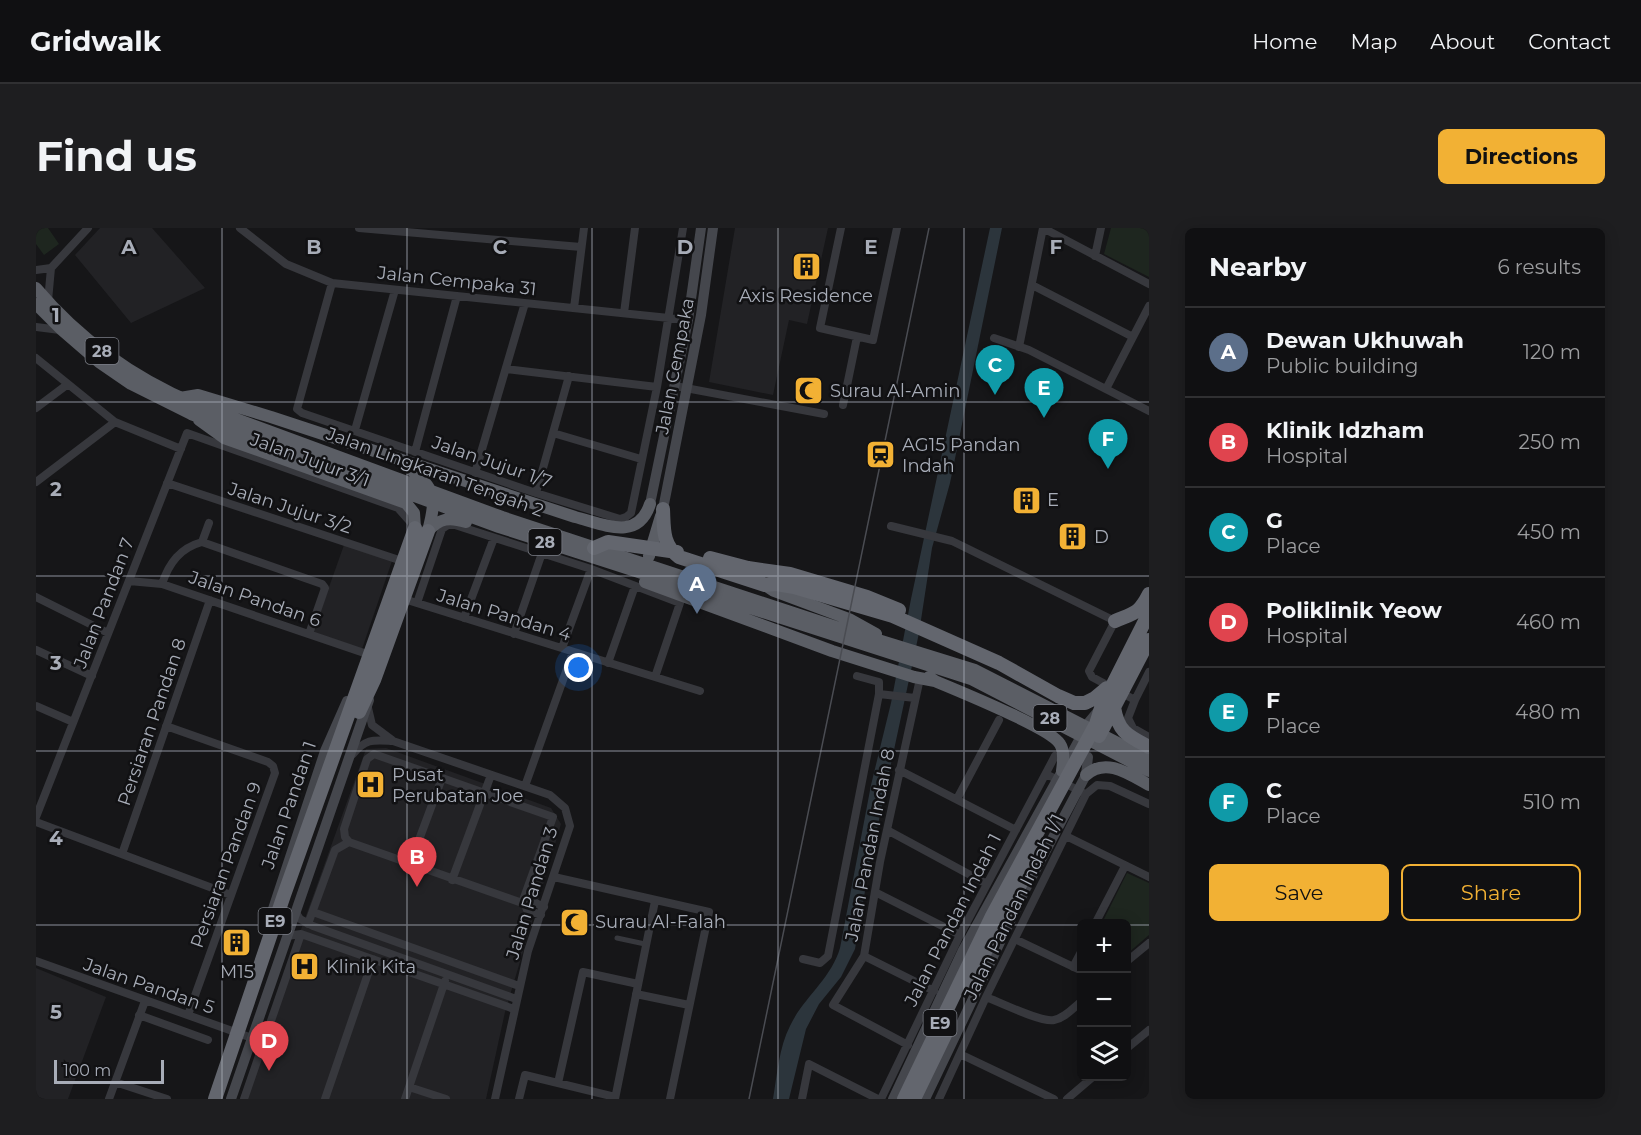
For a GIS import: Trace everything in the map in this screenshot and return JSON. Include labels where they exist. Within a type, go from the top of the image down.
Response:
[{"type":"highway","name":"Jalan Lingkaran Tengah 2","points":[[36,288],[42,303],[62,330],[99,362],[130,384],[191,414],[262,434],[894,650],[1012,698],[1149,771]]},
{"type":"highway","name":"Jalan Lingkaran Tengah 2","points":[[42,303],[98,348],[142,377],[180,398],[262,434],[499,527],[894,650],[975,670],[1149,759]]},
{"type":"highway","points":[[180,398],[198,395],[575,517],[616,527],[624,528],[638,524],[657,506]]},
{"type":"highway","points":[[191,414],[224,438],[406,503],[414,513],[421,529]]},
{"type":"highway","points":[[392,456],[420,477],[432,494],[434,506],[421,529]]},
{"type":"highway","points":[[620,572],[640,565],[651,552],[657,506]]},
{"type":"highway","points":[[657,506],[669,549],[679,557],[765,585],[776,584],[849,619],[894,650],[924,679]]},
{"type":"highway","points":[[421,529],[440,520],[453,518],[620,572],[832,651],[924,679],[986,702],[1057,740],[1063,754],[1062,771]]},
{"type":"highway","name":"Jalan Pandan 1","points":[[367,679],[370,655],[402,561],[421,529]]},
{"type":"highway","name":"Jalan Pandan 1","points":[[367,679],[410,601],[421,529]]},
{"type":"highway","points":[[594,548],[608,542],[627,543],[699,555],[748,568],[790,574],[867,597],[986,654],[1074,703],[1095,698],[1113,682]]},
{"type":"highway","points":[[792,592],[893,616],[931,628]]},
{"type":"highway","points":[[1115,621],[1140,610],[1149,594]]},
{"type":"highway","name":"E9","points":[[1034,847],[1088,756],[1107,707],[1113,682],[1149,613]]},
{"type":"highway","name":"E9","points":[[902,1096],[1034,847],[1096,724],[1149,640]]},
{"type":"highway","name":"E9","points":[[213,1099],[284,895],[367,679]]},
{"type":"highway","name":"E9","points":[[224,1099],[362,702],[367,679]]},
{"type":"highway","points":[[1107,707],[1121,729],[1139,735],[1149,747]]},
{"type":"highway","points":[[1086,775],[1102,766],[1130,774],[1149,785]]},
{"type":"highway","name":"E9","points":[[914,1099],[980,949]]},
{"type":"main road","name":"Jalan Cempaka","points":[[657,506],[701,228]]},
{"type":"main road","name":"Jalan Cempaka","points":[[657,506],[688,389],[706,286],[713,228]]},
{"type":"main road","name":"Jalan Pandan 1","points":[[231,1099],[368,708],[367,679]]},
{"type":"main road","name":"Jalan Pandan 1","points":[[213,1099],[268,922],[325,751],[348,699],[367,679]]},
{"type":"main road","points":[[925,1099],[1004,931],[1062,771],[1089,722],[1107,707]]},
{"type":"main road","points":[[893,1099],[902,1096],[917,1037],[962,952],[1086,775],[1088,756]]},
{"type":"main road","points":[[268,922],[277,930],[289,933]]},
{"type":"street","points":[[42,303],[51,268],[88,228]]},
{"type":"street","points":[[359,228],[581,247]]},
{"type":"street","points":[[574,308],[584,228]]},
{"type":"street","points":[[624,314],[635,228]]},
{"type":"street","points":[[553,433],[641,459],[670,318],[683,228]]},
{"type":"street","points":[[841,228],[820,328],[873,340],[897,228]]},
{"type":"street","points":[[1019,346],[1043,228],[1149,284]]},
{"type":"street","points":[[1095,256],[1101,228]]},
{"type":"street","name":"Jalan Cempaka 31","points":[[244,229],[285,264],[332,284],[688,320]]},
{"type":"street","points":[[36,270],[51,268]]},
{"type":"street","name":"Jalan Jujur 1/7","points":[[332,284],[296,407],[302,413],[475,473],[620,519],[631,513],[641,459]]},
{"type":"street","points":[[1032,285],[1133,337]]},
{"type":"street","points":[[355,430],[395,290]]},
{"type":"street","points":[[416,452],[457,296]]},
{"type":"street","points":[[475,473],[525,303]]},
{"type":"street","points":[[1106,389],[1149,306]]},
{"type":"street","points":[[36,327],[62,330]]},
{"type":"street","points":[[843,405],[857,337]]},
{"type":"street","points":[[994,338],[1019,346],[1149,411]]},
{"type":"street","points":[[36,358],[115,422],[181,449]]},
{"type":"street","points":[[506,369],[657,387]]},
{"type":"street","points":[[536,493],[569,376]]},
{"type":"street","points":[[36,408],[68,384]]},
{"type":"street","points":[[675,386],[824,414]]},
{"type":"street","points":[[36,482],[115,422]]},
{"type":"street","name":"Jalan Jujur 3/1","points":[[187,433],[398,508],[421,529]]},
{"type":"street","name":"Jalan Pandan 7","points":[[36,819],[187,433]]},
{"type":"street","name":"Jalan Jujur 3/2","points":[[168,483],[402,561]]},
{"type":"street","points":[[202,542],[209,523]]},
{"type":"street","points":[[410,601],[432,559],[442,529],[448,525],[455,525],[591,569],[680,603],[655,677]]},
{"type":"street","points":[[891,526],[945,538],[1115,621],[1089,671],[1092,677],[1135,700]]},
{"type":"street","points":[[464,618],[494,538]]},
{"type":"street","points":[[162,584],[169,565],[180,553],[202,542],[322,584],[326,588],[309,634]]},
{"type":"street","points":[[514,633],[542,553]]},
{"type":"street","points":[[562,648],[591,569]]},
{"type":"street","name":"Jalan Pandan 6","points":[[129,581],[162,584],[370,655]]},
{"type":"street","points":[[608,663],[635,586]]},
{"type":"street","points":[[36,597],[108,633]]},
{"type":"street","name":"Persiaran Pandan 8","points":[[122,854],[210,600]]},
{"type":"street","name":"Jalan Pandan 4","points":[[410,601],[700,691]]},
{"type":"street","points":[[36,650],[92,676]]},
{"type":"street","points":[[525,786],[573,652]]},
{"type":"street","points":[[1139,735],[1128,718],[1149,672]]},
{"type":"street","points":[[803,959],[819,963],[828,956],[882,694],[879,682],[858,676]]},
{"type":"street","name":"Jalan Pandan Indah 8","points":[[908,1045],[833,1005],[864,956],[912,697],[924,679]]},
{"type":"street","points":[[882,694],[912,697]]},
{"type":"street","points":[[36,706],[74,722]]},
{"type":"street","name":"Jalan Pandan 3","points":[[368,708],[372,725],[393,741]]},
{"type":"street","points":[[957,800],[999,720]]},
{"type":"street","name":"Persiaran Pandan 9","points":[[166,726],[267,762],[273,766],[275,773],[188,1015]]},
{"type":"street","name":"Jalan Pandan 3","points":[[350,757],[362,743],[373,740],[393,741],[550,795],[565,808],[570,826],[519,986],[495,1099]]},
{"type":"street","points":[[524,904],[553,817],[374,753],[370,755],[344,829],[345,837],[349,842],[524,904],[531,901],[542,911]]},
{"type":"street","name":"Jalan Pandan Indah 1","points":[[879,1099],[908,1045],[917,1037],[934,991],[960,935],[1055,756]]},
{"type":"street","points":[[899,770],[1016,830]]},
{"type":"street","points":[[1046,774],[1086,794],[1097,785],[1110,786],[1149,804]]},
{"type":"street","points":[[452,880],[491,775]]},
{"type":"street","points":[[410,864],[442,778]]},
{"type":"street","name":"Jalan Pandan Indah 1/1","points":[[939,1099],[986,997],[1086,794]]},
{"type":"street","points":[[36,819],[231,895]]},
{"type":"street","points":[[887,830],[987,884]]},
{"type":"street","points":[[1066,836],[1149,877]]},
{"type":"street","points":[[308,924],[335,850],[349,842]]},
{"type":"street","points":[[1098,919],[1125,866]]},
{"type":"street","points":[[554,878],[709,912],[670,1099]]},
{"type":"street","points":[[875,892],[960,935]]},
{"type":"street","points":[[519,1099],[525,1075],[615,1098],[655,901]]},
{"type":"street","points":[[313,912],[519,986]]},
{"type":"street","points":[[296,913],[308,924],[516,999]]},
{"type":"street","points":[[289,933],[301,934],[514,1009]]},
{"type":"street","points":[[244,1099],[301,934]]},
{"type":"street","points":[[617,938],[645,944]]},
{"type":"street","points":[[1015,939],[1077,969]]},
{"type":"street","points":[[1131,958],[1149,943]]},
{"type":"street","points":[[864,956],[934,991]]},
{"type":"street","points":[[325,1099],[373,959]]},
{"type":"street","points":[[1073,967],[1077,959]]},
{"type":"street","name":"Jalan Pandan 5","points":[[36,961],[252,1038]]},
{"type":"street","points":[[558,1083],[583,972],[638,984]]},
{"type":"street","points":[[405,1099],[447,975]]},
{"type":"street","points":[[636,994],[689,1005]]},
{"type":"street","points":[[986,997],[1051,1021],[1064,1016],[1077,1005]]},
{"type":"street","points":[[109,1099],[145,1001]]},
{"type":"street","points":[[139,1015],[208,1040]]},
{"type":"street","points":[[1131,1045],[1149,1030]]},
{"type":"street","points":[[960,1054],[1054,1099]]},
{"type":"street","points":[[802,1099],[809,1064],[879,1099]]},
{"type":"street","points":[[1067,1099],[1089,1081]]},
{"type":"street","points":[[115,1082],[167,1099]]},
{"type":"street","points":[[409,1087],[446,1099]]},
{"type":"shaded area","points":[[36,228],[48,228],[59,244],[44,255],[36,244]]},
{"type":"shaded area","points":[[100,228],[152,228],[205,288],[131,323],[75,255]]},
{"type":"shaded area","points":[[735,228],[828,228],[807,324],[789,320],[773,395],[709,382]]},
{"type":"shaded area","points":[[990,228],[1002,228],[950,483],[932,548],[919,633],[870,862],[855,949],[841,977],[819,1004],[806,1029],[789,1099],[773,1099],[786,1034],[802,1006],[824,979],[840,948],[871,785],[891,703]]},
{"type":"shaded area","points":[[1111,228],[1149,228],[1149,277],[1104,254]]},
{"type":"shaded area","points":[[344,545],[392,561],[362,649],[313,632]]},
{"type":"shaded area","points":[[386,748],[551,808],[561,824],[505,1012],[486,1099],[240,1099],[366,749]]},
{"type":"shaded area","points":[[1127,873],[1149,883],[1149,935],[1131,951],[1131,919],[1104,919]]},
{"type":"shaded area","points":[[36,968],[106,997],[68,1099],[36,1099]]},
{"type":"tram line","points":[[749,1099],[929,228]]},
{"type":"place","name":"Axis Residence","points":[[806,267]]},
{"type":"place","name":"Surau Al-Amin","points":[[809,391]]},
{"type":"place","name":"G","points":[[995,395]]},
{"type":"place","name":"F","points":[[1044,418]]},
{"type":"place","name":"AG15 Pandan Indah","points":[[881,455]]},
{"type":"place","name":"C","points":[[1108,469]]},
{"type":"place","name":"E","points":[[1026,500]]},
{"type":"place","name":"D","points":[[1073,537]]},
{"type":"place","name":"Dewan Ukhuwah","points":[[697,614]]},
{"type":"place","name":"Pusat Perubatan Joe","points":[[371,785]]},
{"type":"place","name":"Klinik Idzham","points":[[417,887]]},
{"type":"place","name":"Surau Al-Falah","points":[[574,922]]},
{"type":"place","name":"M15","points":[[237,943]]},
{"type":"place","name":"Klinik Kita","points":[[305,967]]},
{"type":"place","name":"Poliklinik Yeow","points":[[269,1071]]}]
